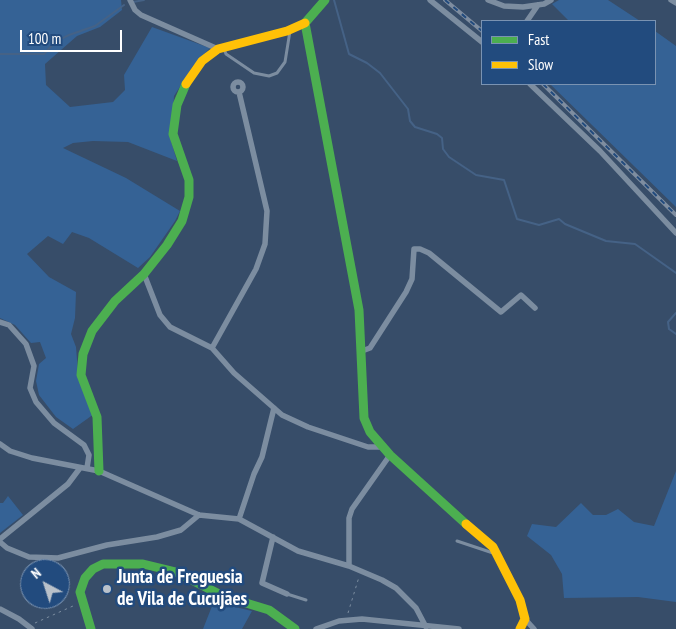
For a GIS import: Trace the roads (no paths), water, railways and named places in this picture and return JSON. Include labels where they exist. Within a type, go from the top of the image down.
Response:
[{"type":"street","points":[[430,0],[481,41]]},
{"type":"street","points":[[488,0],[504,6],[523,7],[538,5],[551,0]]},
{"type":"street","points":[[671,0],[676,3]]},
{"type":"street","points":[[130,1],[141,15],[220,48]]},
{"type":"street","points":[[99,472],[97,417],[81,375],[83,354],[92,331],[115,301],[144,274],[167,245],[182,221],[189,197],[189,180],[174,134],[177,104],[187,80],[202,62],[220,48],[290,30],[305,23],[324,1]]},
{"type":"street","points":[[528,20],[538,5]]},
{"type":"street","points":[[305,23],[358,310],[362,351],[362,409],[370,432],[382,447],[446,508],[493,547],[520,600],[525,619],[534,629]]},
{"type":"street","points":[[531,85],[600,151],[676,232]]},
{"type":"street","points":[[212,348],[256,269],[264,244],[266,211],[239,92]]},
{"type":"street","points":[[362,351],[370,348],[406,292],[412,279],[414,249],[420,249],[429,253],[501,312],[505,311],[522,295],[535,308]]},
{"type":"street","points":[[144,274],[160,315],[170,327],[212,348],[234,373],[282,415],[308,428],[368,447],[382,447]]},
{"type":"street","points":[[0,322],[9,325],[26,344],[34,366],[30,388],[36,402],[54,423],[84,446],[90,456],[87,468]]},
{"type":"street","points":[[239,519],[246,504],[254,474],[262,457],[274,408]]},
{"type":"street","points":[[0,444],[10,451],[32,458],[99,472],[199,515],[239,519],[298,551],[349,566],[396,588],[416,608],[426,627]]},
{"type":"street","points":[[349,566],[349,518],[352,509],[390,455]]},
{"type":"street","points":[[80,468],[68,484],[0,540],[6,548],[29,557],[58,558],[107,545],[182,530],[199,515]]},
{"type":"street","points":[[273,537],[262,583],[287,594]]},
{"type":"street","points":[[91,629],[80,592],[84,578],[93,569],[103,564],[143,564],[176,572],[223,596],[269,610],[295,629]]},
{"type":"street","points":[[0,609],[30,628]]},
{"type":"street","points":[[520,629],[525,619]]},
{"type":"street","points":[[316,629],[339,621],[349,620],[459,629]]},
{"type":"lane","points":[[220,48],[254,73],[269,76],[282,68],[290,30]]},
{"type":"lane","points":[[457,541],[498,555]]},
{"type":"lane","points":[[287,594],[306,600]]},
{"type":"waterway","points":[[133,2],[144,0]]},
{"type":"waterway","points":[[334,0],[349,54],[367,63],[380,73],[408,109],[410,121],[415,127],[437,134],[442,138],[443,149],[449,157],[476,175],[504,180],[517,219],[539,225],[559,219],[565,224],[606,241],[635,244],[676,273]]},
{"type":"waterway","points":[[0,54],[44,54],[55,42],[95,26],[124,5]]},
{"type":"waterway","points":[[676,313],[668,322],[669,329],[676,334]]},
{"type":"railway","points":[[445,0],[481,30]]},
{"type":"railway","points":[[544,85],[676,215]]},
{"type":"place","name":"Junta de Freguesia de Vila de Cucujães","points":[[107,589]]}]
